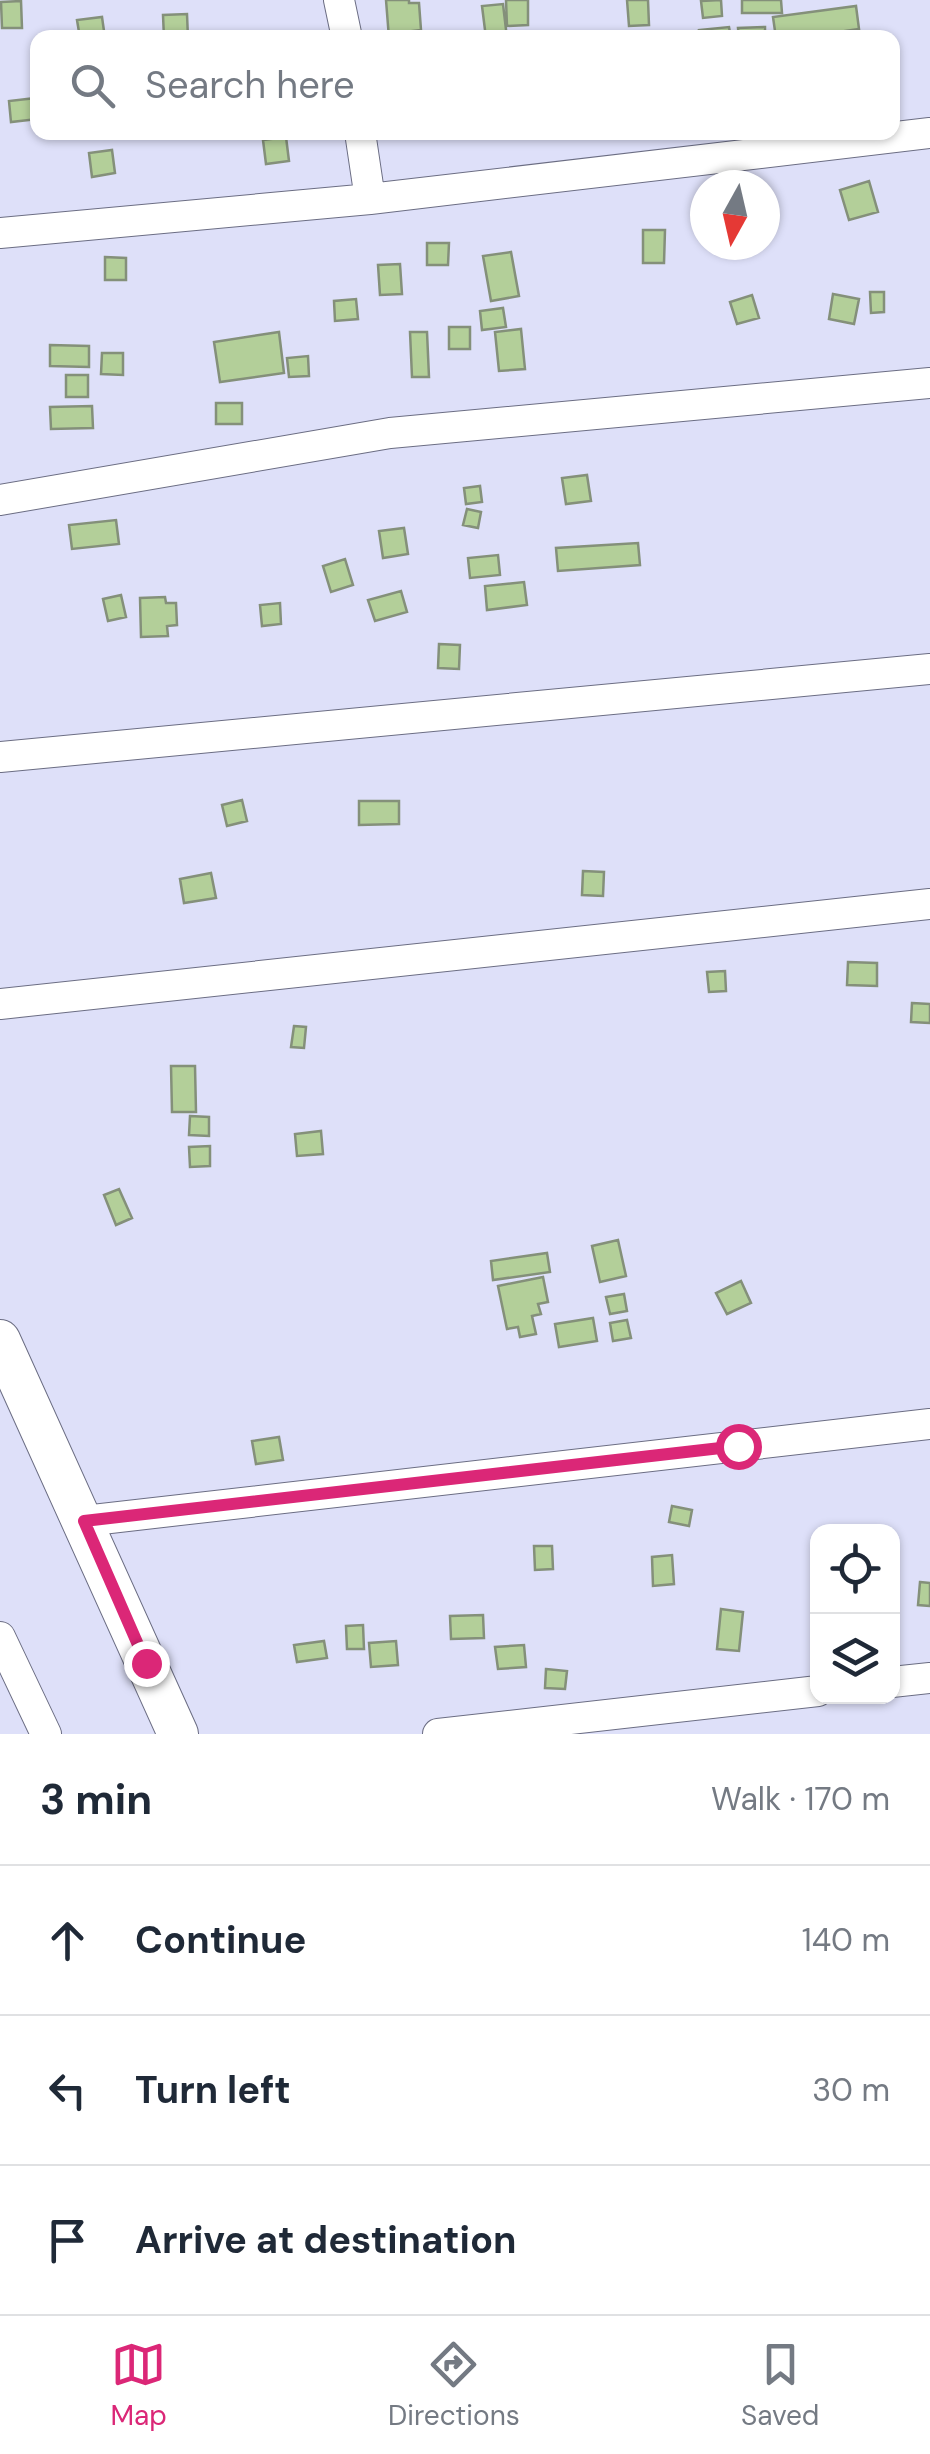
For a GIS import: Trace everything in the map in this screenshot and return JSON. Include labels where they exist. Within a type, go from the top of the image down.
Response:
[{"type":"main road","points":[[0,1340],[178,1734]]},
{"type":"street","points":[[339,0],[345,30]]},
{"type":"street","points":[[900,137],[930,133]]},
{"type":"street","points":[[361,140],[370,199]]},
{"type":"street","points":[[0,233],[370,199],[871,140]]},
{"type":"street","points":[[0,500],[390,433],[930,384]]},
{"type":"street","points":[[0,757],[930,669]]},
{"type":"street","points":[[0,1004],[930,904]]},
{"type":"street","points":[[84,1521],[930,1424]]},
{"type":"street","points":[[0,1636],[46,1734]]},
{"type":"street","points":[[900,1681],[930,1678]]},
{"type":"street","points":[[438,1734],[810,1692]]},
{"type":"building","points":[[386,0],[419,3],[421,30],[388,30]]},
{"type":"building","points":[[506,0],[528,0],[528,25],[507,26]]},
{"type":"building","points":[[627,0],[648,0],[649,25],[629,26]]},
{"type":"building","points":[[721,0],[722,16],[703,18],[701,1]]},
{"type":"building","points":[[742,0],[781,0],[782,13],[742,13]]},
{"type":"building","points":[[21,1],[22,28],[2,28],[1,2]]},
{"type":"building","points":[[503,4],[506,30],[485,30],[482,6]]},
{"type":"building","points":[[856,6],[859,29],[775,30],[773,17]]},
{"type":"building","points":[[187,14],[188,30],[164,30],[163,15]]},
{"type":"building","points":[[102,17],[104,30],[79,30],[77,20]]},
{"type":"building","points":[[765,27],[765,30],[738,30]]},
{"type":"building","points":[[30,99],[30,120],[11,122],[9,101]]},
{"type":"building","points":[[263,140],[286,140],[289,161],[266,164]]},
{"type":"building","points":[[112,150],[115,173],[92,177],[89,153]]},
{"type":"building","points":[[869,181],[878,212],[849,220],[840,190]]},
{"type":"building","points":[[643,230],[665,230],[664,263],[643,263]]},
{"type":"building","points":[[427,243],[449,243],[448,265],[427,265]]},
{"type":"building","points":[[511,252],[519,296],[491,301],[483,256]]},
{"type":"building","points":[[105,257],[126,258],[126,280],[105,280]]},
{"type":"building","points":[[400,264],[402,294],[380,295],[378,265]]},
{"type":"building","points":[[870,292],[884,292],[884,312],[871,313]]},
{"type":"building","points":[[833,294],[859,299],[854,324],[829,319]]},
{"type":"building","points":[[752,295],[759,318],[737,324],[730,302]]},
{"type":"building","points":[[356,299],[358,319],[335,321],[334,301]]},
{"type":"building","points":[[503,308],[506,327],[482,330],[480,311]]},
{"type":"building","points":[[449,327],[470,327],[470,349],[449,349]]},
{"type":"building","points":[[521,329],[525,369],[499,371],[495,332]]},
{"type":"building","points":[[279,332],[284,373],[220,382],[214,342]]},
{"type":"building","points":[[410,332],[427,332],[429,377],[412,377]]},
{"type":"building","points":[[50,345],[89,346],[89,367],[50,366]]},
{"type":"building","points":[[102,353],[123,353],[123,375],[101,374]]},
{"type":"building","points":[[308,356],[309,376],[289,377],[287,358]]},
{"type":"building","points":[[66,375],[88,375],[88,397],[66,397]]},
{"type":"building","points":[[216,403],[242,403],[242,424],[216,424]]},
{"type":"building","points":[[92,406],[93,428],[51,429],[50,407]]},
{"type":"building","points":[[587,475],[591,501],[566,504],[562,478]]},
{"type":"building","points":[[480,486],[482,502],[466,504],[464,488]]},
{"type":"building","points":[[467,509],[481,512],[478,528],[463,525]]},
{"type":"building","points":[[116,520],[119,544],[72,549],[69,525]]},
{"type":"building","points":[[404,528],[408,554],[383,558],[379,531]]},
{"type":"building","points":[[638,543],[640,565],[558,571],[556,548]]},
{"type":"building","points":[[498,555],[500,575],[470,578],[468,558]]},
{"type":"building","points":[[345,559],[353,585],[331,592],[323,566]]},
{"type":"building","points":[[524,582],[527,605],[487,610],[485,586]]},
{"type":"building","points":[[401,591],[407,612],[375,621],[368,600]]},
{"type":"building","points":[[121,595],[126,617],[108,621],[103,599]]},
{"type":"building","points":[[165,597],[166,603],[176,603],[177,625],[167,626],[168,636],[141,637],[140,598]]},
{"type":"building","points":[[280,603],[281,624],[262,626],[260,605]]},
{"type":"building","points":[[439,644],[460,645],[459,669],[438,668]]},
{"type":"building","points":[[242,800],[247,821],[227,826],[222,805]]},
{"type":"building","points":[[359,801],[399,801],[399,824],[359,825]]},
{"type":"building","points":[[583,871],[604,872],[603,896],[582,895]]},
{"type":"building","points":[[211,873],[216,898],[184,903],[180,879]]},
{"type":"building","points":[[848,962],[877,963],[877,986],[847,985]]},
{"type":"building","points":[[725,971],[726,991],[709,992],[707,972]]},
{"type":"building","points":[[912,1003],[930,1004],[930,1023],[911,1022]]},
{"type":"building","points":[[294,1026],[306,1027],[304,1048],[291,1047]]},
{"type":"building","points":[[171,1066],[195,1066],[196,1112],[172,1112]]},
{"type":"building","points":[[190,1116],[209,1117],[209,1136],[189,1135]]},
{"type":"building","points":[[321,1131],[323,1154],[297,1156],[295,1134]]},
{"type":"building","points":[[210,1146],[210,1166],[190,1167],[189,1147]]},
{"type":"building","points":[[119,1189],[132,1218],[116,1225],[104,1195]]},
{"type":"building","points":[[618,1240],[626,1276],[600,1282],[592,1246]]},
{"type":"building","points":[[547,1253],[550,1272],[493,1280],[491,1261]]},
{"type":"building","points":[[543,1277],[548,1302],[538,1304],[541,1314],[532,1316],[536,1334],[520,1337],[518,1327],[507,1329],[498,1286]]},
{"type":"building","points":[[741,1281],[751,1303],[727,1314],[716,1293]]},
{"type":"building","points":[[624,1294],[627,1311],[610,1314],[606,1297]]},
{"type":"building","points":[[593,1318],[597,1341],[559,1347],[555,1324]]},
{"type":"building","points":[[627,1320],[631,1338],[613,1341],[610,1323]]},
{"type":"building","points":[[279,1437],[283,1460],[256,1464],[252,1441]]},
{"type":"building","points":[[672,1506],[692,1510],[689,1526],[669,1522]]},
{"type":"building","points":[[534,1546],[552,1546],[553,1569],[535,1570]]},
{"type":"building","points":[[672,1555],[674,1584],[653,1586],[652,1557]]},
{"type":"building","points":[[920,1582],[930,1583],[930,1606],[918,1605]]},
{"type":"building","points":[[721,1609],[743,1612],[739,1651],[717,1649]]},
{"type":"building","points":[[483,1615],[484,1638],[451,1639],[450,1616]]},
{"type":"building","points":[[363,1625],[364,1649],[347,1649],[346,1626]]},
{"type":"building","points":[[324,1641],[327,1658],[297,1662],[294,1645]]},
{"type":"building","points":[[396,1641],[398,1665],[371,1667],[369,1643]]},
{"type":"building","points":[[524,1645],[526,1667],[498,1669],[495,1647]]},
{"type":"building","points":[[546,1669],[567,1671],[565,1689],[545,1688]]},
{"type":"route","points":[[146,1663],[84,1521],[738,1446]]}]
